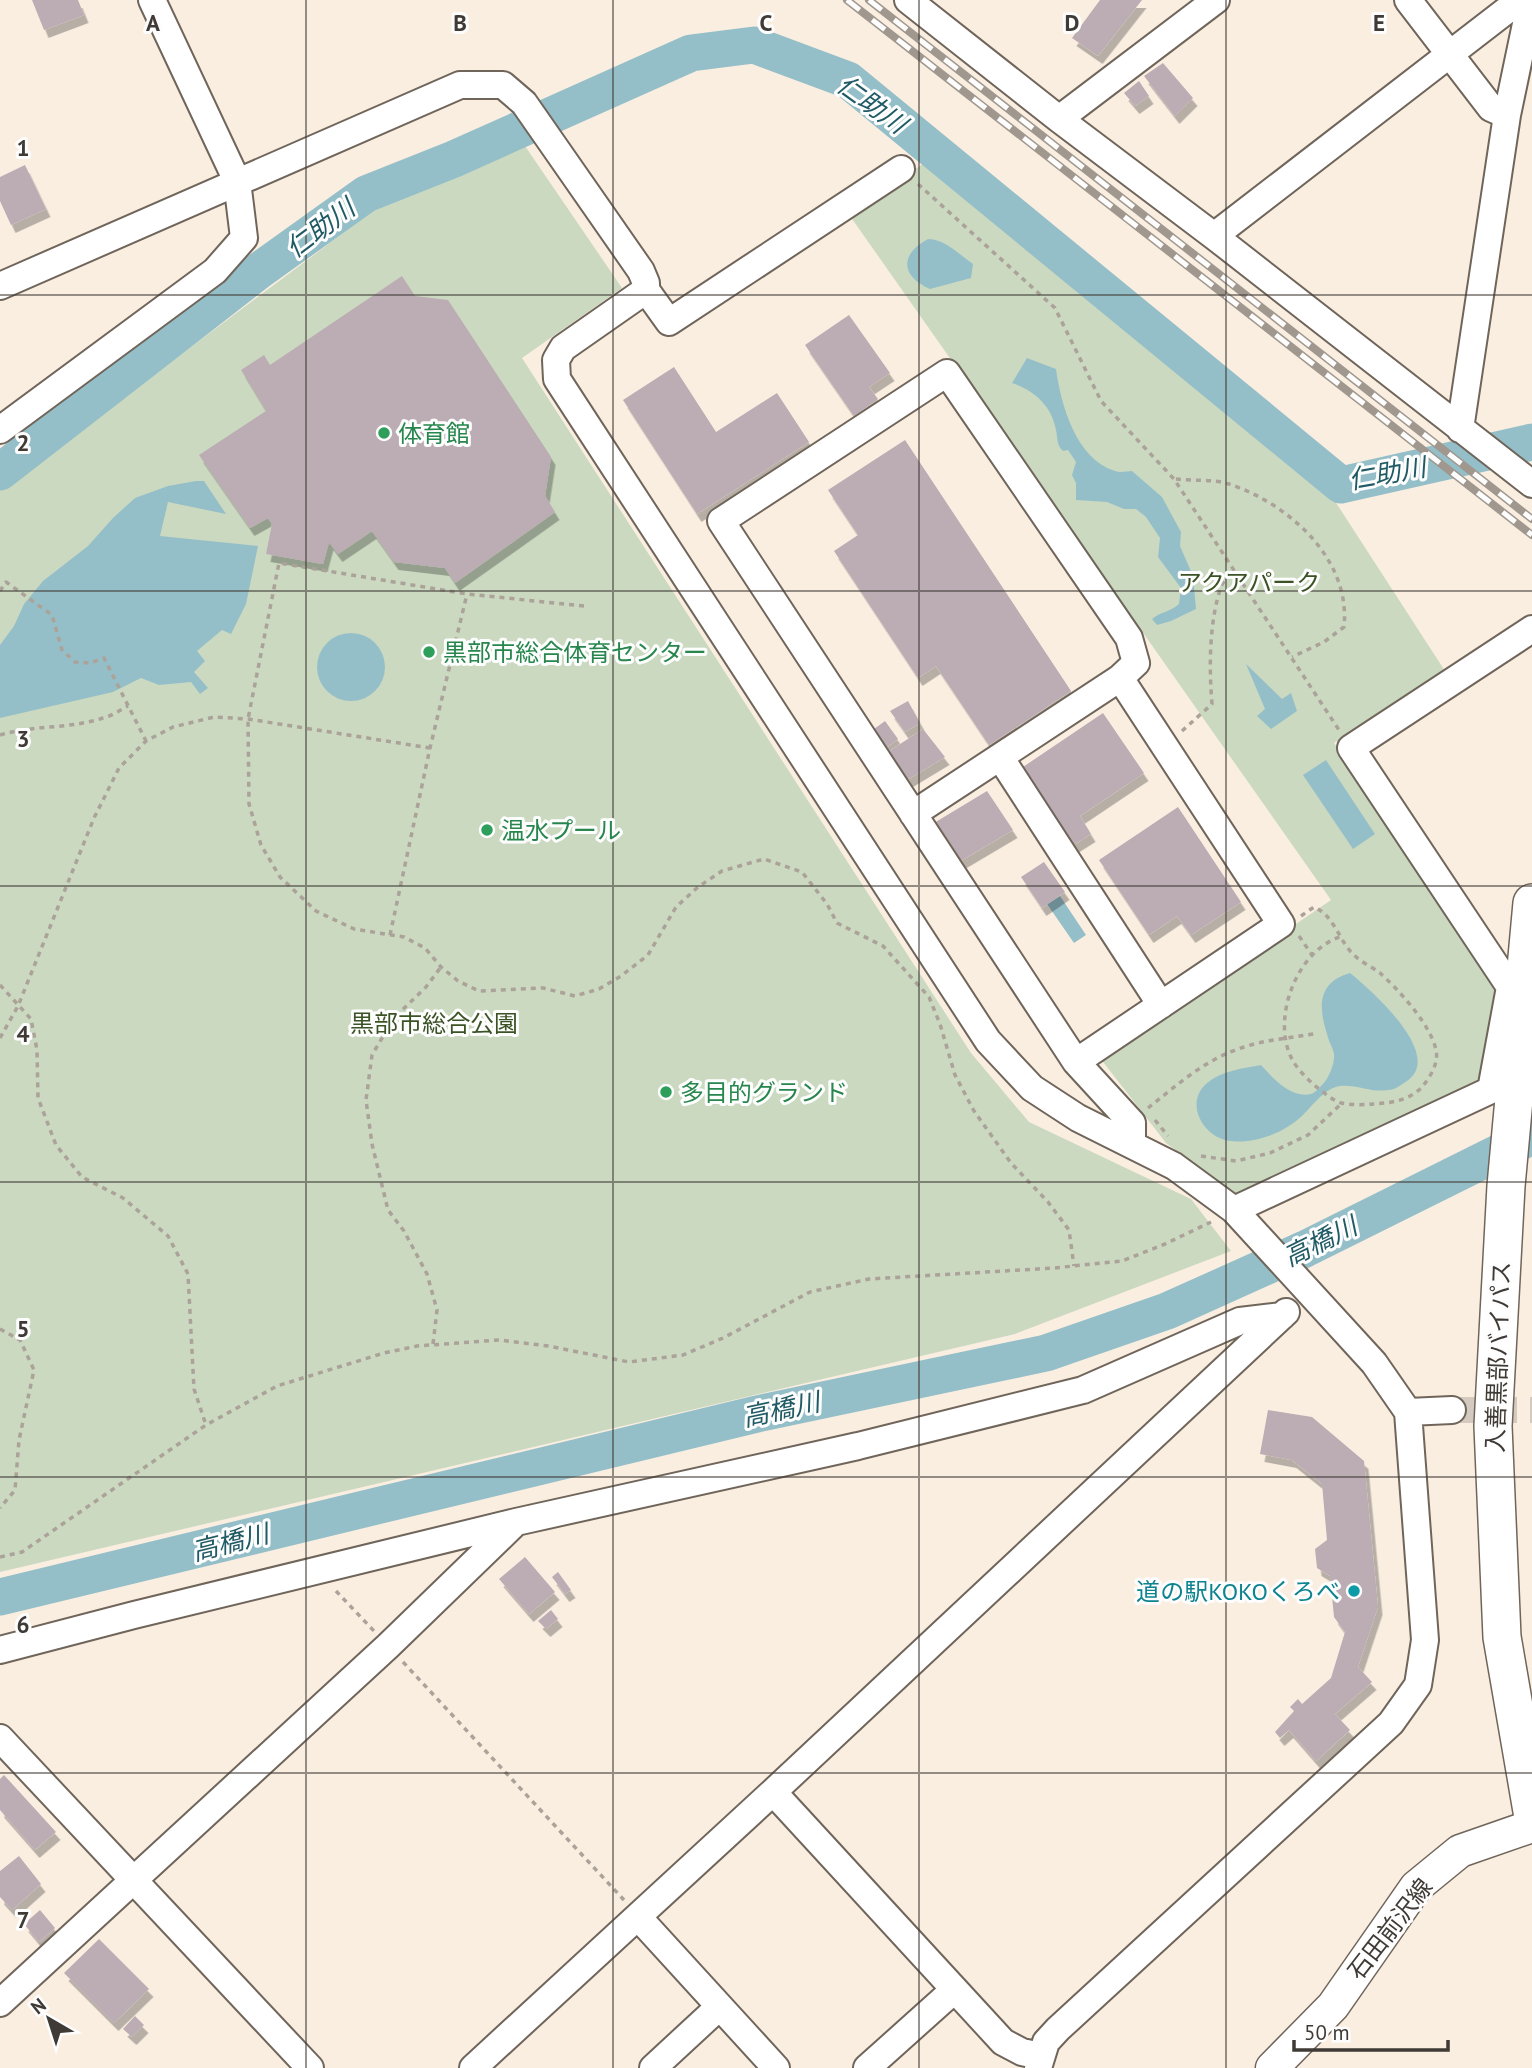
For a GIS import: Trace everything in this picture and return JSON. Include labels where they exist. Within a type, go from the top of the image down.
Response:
[{"type":"highway","name":"入善黒部バイパス","points":[[1532,903],[1513,1087],[1493,1439],[1503,1637],[1532,1811]]},
{"type":"main road","name":"石田前沢線","points":[[1272,2068],[1333,2006],[1416,1887],[1460,1851],[1532,1826]]},
{"type":"street","points":[[0,430],[215,271],[244,238],[237,181],[152,0]]},
{"type":"street","points":[[908,0],[1532,484]]},
{"type":"street","points":[[1059,119],[1216,0]]},
{"type":"street","points":[[1408,0],[1491,108],[1507,115]]},
{"type":"street","points":[[1214,236],[1520,0]]},
{"type":"street","points":[[1460,429],[1507,115],[1531,0]]},
{"type":"street","points":[[0,286],[460,85],[503,85],[524,103],[641,271],[646,290],[669,322],[901,169]]},
{"type":"street","points":[[646,290],[563,348],[556,360],[557,379],[988,1041],[1032,1087],[1078,1118],[1174,1166],[1240,1217],[1374,1363],[1408,1412],[1425,1640],[1418,1685],[1391,1723],[1058,2029],[1046,2042],[1039,2062],[1003,2042],[773,1792]]},
{"type":"street","points":[[913,814],[1120,678],[1136,663],[1129,638],[947,373],[721,521],[913,814],[1076,1062],[1132,1123],[1132,1145]]},
{"type":"street","points":[[1240,1217],[1491,1090],[1510,987],[1351,748],[1532,629]]},
{"type":"street","points":[[1076,1062],[1281,924],[1120,678]]},
{"type":"street","points":[[1000,757],[1161,1005]]},
{"type":"street","points":[[473,2068],[1308,1292]]},
{"type":"street","points":[[0,1650],[516,1522],[858,1446],[1083,1390],[1240,1321],[1282,1316]]},
{"type":"street","points":[[1408,1412],[1452,1410]]},
{"type":"street","points":[[0,2003],[388,1646],[516,1522]]},
{"type":"street","points":[[0,1738],[310,2068]]},
{"type":"street","points":[[638,1917],[776,2068]]},
{"type":"street","points":[[867,2068],[954,1990]]},
{"type":"street","points":[[653,2068],[719,2007]]},
{"type":"path","points":[[901,169],[1055,308],[1101,401],[1174,479],[1351,748]]},
{"type":"path","points":[[1174,479],[1227,484],[1270,501],[1310,534],[1332,568],[1346,607],[1344,627],[1324,642],[1292,657]]},
{"type":"path","points":[[584,606],[467,594],[279,563],[248,719],[249,804],[261,845],[280,877],[316,911],[354,929],[404,937],[425,948],[441,967],[458,981],[479,991],[543,988],[575,996],[598,989],[621,976],[648,955],[676,907],[698,887],[722,871],[764,859],[802,872],[827,904],[837,923],[883,946],[929,998],[940,1024],[955,1075],[974,1111],[1011,1163],[1048,1202],[1069,1230],[1074,1266]]},
{"type":"path","points":[[1165,747],[1212,704],[1210,666],[1215,616],[1221,585],[1234,570]]},
{"type":"path","points":[[0,591],[6,582],[52,615],[62,650],[75,662],[90,663],[104,658],[146,741]]},
{"type":"path","points":[[390,935],[430,748],[467,594]]},
{"type":"path","points":[[0,735],[24,728],[57,727],[104,718],[128,706]]},
{"type":"path","points":[[0,1038],[18,1006],[94,818],[118,768],[146,741],[173,727],[214,717],[248,719],[430,748]]},
{"type":"path","points":[[1298,918],[1314,907],[1326,912],[1354,956],[1380,973],[1403,997],[1425,1027],[1437,1050],[1435,1069],[1420,1089],[1396,1103],[1342,1103],[1331,1099],[1312,1084],[1293,1061],[1286,1038],[1286,1004],[1296,976],[1312,954],[1326,941],[1340,937]]},
{"type":"path","points":[[1297,934],[1312,954]]},
{"type":"path","points":[[433,1344],[436,1310],[427,1273],[404,1231],[388,1210],[372,1144],[366,1100],[372,1055],[394,1018],[426,987],[441,967]]},
{"type":"path","points":[[0,985],[30,1019],[37,1050],[38,1098],[56,1145],[82,1177],[123,1198],[168,1236],[188,1273],[194,1389],[206,1425]]},
{"type":"path","points":[[1146,1109],[1209,1063],[1240,1048],[1269,1040],[1318,1033]]},
{"type":"path","points":[[1192,1152],[1203,1157],[1236,1161],[1270,1153],[1308,1135],[1342,1103]]},
{"type":"path","points":[[1154,1119],[1171,1140]]},
{"type":"path","points":[[0,1557],[22,1552],[206,1425],[277,1386],[384,1353],[433,1344],[499,1340],[548,1346],[629,1362],[682,1355],[723,1338],[810,1292],[869,1279],[1122,1261],[1240,1217]]},
{"type":"path","points":[[0,1329],[20,1340],[34,1370],[19,1440],[15,1490],[0,1508]]},
{"type":"path","points":[[318,1571],[638,1917]]},
{"type":"green space","name":"黒部市総合公園","points":[[525,146],[622,288],[522,358],[971,1053],[1029,1122],[1191,1199],[1231,1251],[1015,1334],[0,1572],[0,490],[374,210]]},
{"type":"green space","name":"アクアパーク","points":[[924,163],[1331,495],[1445,671],[1334,743],[1497,988],[1479,1080],[1237,1196],[1166,1143],[1100,1058],[1331,900],[850,216]]},
{"type":"water","points":[[928,239],[947,245],[973,264],[971,278],[930,289],[913,278],[907,265],[908,258],[912,251]]},
{"type":"water","points":[[1027,358],[1056,369],[1067,414],[1073,429],[1090,455],[1101,465],[1115,471],[1132,471],[1162,497],[1181,532],[1180,546],[1193,576],[1196,609],[1157,625],[1152,619],[1179,604],[1181,588],[1158,557],[1160,538],[1146,517],[1136,509],[1124,509],[1107,502],[1076,500],[1076,483],[1072,475],[1076,462],[1068,450],[1063,451],[1059,446],[1051,414],[1035,395],[1012,383]]},
{"type":"water","points":[[204,481],[226,514],[168,502],[160,536],[258,546],[246,604],[231,634],[222,630],[197,651],[205,661],[194,672],[208,688],[200,694],[191,682],[159,685],[141,678],[113,692],[0,718],[0,645],[14,626],[24,604],[43,581],[88,546],[135,498],[168,486]]},
{"type":"water","points":[[344,633],[358,633],[370,638],[380,648],[385,667],[380,686],[370,696],[358,701],[344,701],[332,696],[322,686],[317,674],[317,660],[322,648],[332,638]]},
{"type":"water","points":[[1246,664],[1282,699],[1291,693],[1297,711],[1271,729],[1257,716],[1265,709]]},
{"type":"water","points":[[1326,760],[1375,834],[1353,849],[1303,775]]},
{"type":"water","points":[[1060,896],[1086,935],[1074,943],[1047,904]]},
{"type":"water","points":[[1350,973],[1387,1008],[1411,1040],[1417,1056],[1416,1070],[1407,1081],[1393,1089],[1382,1091],[1335,1087],[1324,1093],[1287,1127],[1256,1139],[1225,1140],[1209,1131],[1199,1116],[1197,1099],[1207,1083],[1219,1076],[1261,1065],[1283,1086],[1296,1093],[1311,1094],[1323,1084],[1334,1058],[1322,1014],[1323,996],[1332,982]]},
{"type":"building","points":[[32,0],[78,0],[84,15],[44,30]]},
{"type":"building","points":[[1100,0],[1142,0],[1098,56],[1072,38]]},
{"type":"building","points":[[1163,63],[1193,98],[1175,116],[1144,76]]},
{"type":"building","points":[[1139,81],[1149,96],[1135,106],[1124,93]]},
{"type":"building","points":[[25,165],[46,209],[11,225],[0,201],[0,177]]},
{"type":"building","name":"体育館","points":[[402,276],[415,296],[448,300],[551,457],[545,496],[555,512],[455,583],[445,568],[394,562],[372,531],[338,554],[329,542],[323,564],[266,554],[272,524],[268,518],[250,528],[199,455],[266,411],[241,370],[264,355],[270,365]]},
{"type":"building","points":[[849,315],[890,373],[869,387],[878,399],[854,416],[805,345]]},
{"type":"building","points":[[674,367],[716,432],[777,393],[809,442],[697,514],[623,400]]},
{"type":"building","points":[[905,440],[1071,691],[989,745],[936,666],[918,678],[834,551],[858,535],[828,490]]},
{"type":"building","points":[[908,701],[920,723],[905,732],[890,711]]},
{"type":"building","points":[[1103,713],[1144,773],[1080,816],[1091,834],[1072,846],[1020,769]]},
{"type":"building","points":[[885,721],[898,739],[886,748],[874,729]]},
{"type":"building","points":[[923,729],[945,757],[907,780],[888,752]]},
{"type":"building","points":[[987,791],[1013,830],[959,862],[934,823]]},
{"type":"building","points":[[1178,807],[1241,902],[1191,935],[1177,916],[1149,935],[1099,860]]},
{"type":"building","points":[[1044,862],[1065,892],[1042,908],[1021,877]]},
{"type":"building","name":"道の駅KOKOくろべ","points":[[1268,1410],[1312,1417],[1364,1461],[1378,1607],[1358,1667],[1372,1682],[1335,1714],[1350,1730],[1316,1761],[1289,1730],[1280,1738],[1275,1732],[1294,1711],[1290,1707],[1298,1699],[1302,1704],[1331,1678],[1345,1632],[1334,1617],[1330,1576],[1317,1568],[1315,1549],[1327,1540],[1322,1484],[1292,1460],[1260,1454]]},
{"type":"building","points":[[525,1557],[555,1592],[529,1614],[499,1579]]},
{"type":"building","points":[[558,1572],[571,1590],[565,1594],[552,1577]]},
{"type":"building","points":[[551,1610],[558,1619],[546,1629],[538,1621]]},
{"type":"building","points":[[4,1775],[56,1832],[35,1850],[0,1810],[0,1779]]},
{"type":"building","points":[[19,1856],[41,1884],[12,1910],[0,1897],[0,1871]]},
{"type":"building","points":[[40,1910],[55,1928],[39,1942],[24,1924]]},
{"type":"building","points":[[99,1939],[149,1989],[114,2023],[64,1973]]},
{"type":"building","points":[[135,2016],[144,2025],[132,2037],[123,2029]]},
{"type":"waterway","name":"仁助川","points":[[0,472],[260,270],[366,194],[454,159],[691,53],[754,45],[848,80],[1341,485],[1532,442]]},
{"type":"waterway","name":"高橋川","points":[[0,1597],[757,1414],[1046,1353],[1167,1311],[1305,1249],[1532,1136]]},
{"type":"tunnel","points":[[1452,1410],[1532,1410]]},
{"type":"railway","points":[[847,0],[1532,535]]},
{"type":"railway","points":[[869,0],[1532,519]]},
{"type":"place","name":"体育館","points":[[384,433]]},
{"type":"place","name":"黒部市総合体育センター","points":[[429,652]]},
{"type":"place","name":"温水プール","points":[[487,830]]},
{"type":"place","name":"多目的グランド","points":[[666,1092]]},
{"type":"place","name":"道の駅KOKOくろべ","points":[[1354,1591]]}]
